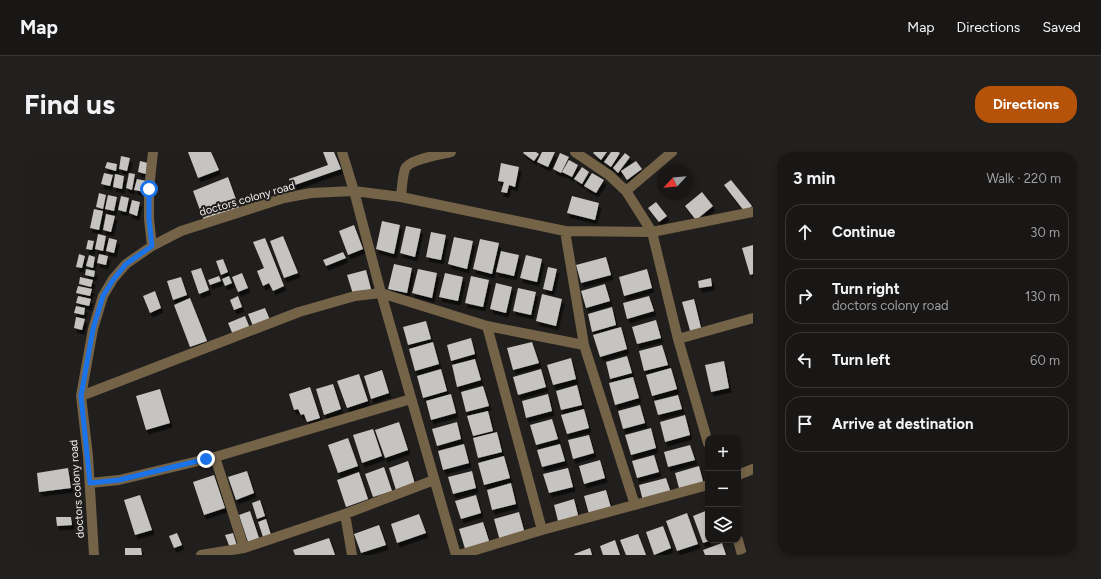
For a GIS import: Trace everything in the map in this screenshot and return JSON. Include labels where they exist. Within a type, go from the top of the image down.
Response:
[{"type":"street","points":[[152,246],[149,219],[149,189],[153,152]]},
{"type":"street","points":[[342,152],[434,480],[457,555],[542,530],[705,486]]},
{"type":"street","points":[[400,197],[405,168],[417,160],[450,152]]},
{"type":"street","points":[[575,152],[609,175],[626,191],[652,232],[678,339],[706,435]]},
{"type":"street","points":[[626,191],[672,152]]},
{"type":"street","name":"doctors colony road","points":[[94,555],[90,483],[81,396],[93,329],[103,296],[113,280],[126,264],[152,246],[181,231],[284,198],[311,193],[354,191],[400,197],[565,231],[652,232],[753,212]]},
{"type":"street","points":[[565,231],[584,345],[635,505]]},
{"type":"street","points":[[81,396],[299,312],[355,296],[381,293],[487,326],[584,345]]},
{"type":"street","points":[[678,339],[753,318]]},
{"type":"street","points":[[487,326],[542,530]]},
{"type":"street","points":[[90,483],[125,479],[215,457],[411,399]]},
{"type":"street","points":[[215,457],[244,548]]},
{"type":"street","points":[[741,474],[753,470]]},
{"type":"street","points":[[201,555],[244,548],[344,514],[434,480]]},
{"type":"street","points":[[344,514],[352,555]]},
{"type":"street","points":[[739,543],[742,555]]},
{"type":"building","points":[[188,152],[211,152],[219,170],[198,178]]},
{"type":"building","points":[[323,152],[334,152],[341,169],[292,186],[289,179],[328,165]]},
{"type":"building","points":[[536,152],[539,154],[534,161],[523,153]]},
{"type":"building","points":[[542,152],[555,152],[548,167],[537,162]]},
{"type":"building","points":[[607,152],[601,160],[593,153]]},
{"type":"building","points":[[611,152],[620,153],[611,167],[604,162]]},
{"type":"building","points":[[560,153],[569,157],[561,173],[553,169]]},
{"type":"building","points":[[625,153],[630,157],[618,173],[613,168]]},
{"type":"building","points":[[121,156],[130,158],[127,171],[119,169]]},
{"type":"building","points":[[569,160],[578,165],[572,177],[562,172]]},
{"type":"building","points":[[140,161],[148,163],[146,174],[138,172]]},
{"type":"building","points":[[636,161],[642,169],[627,180],[621,171]]},
{"type":"building","points":[[107,162],[117,164],[116,171],[105,168]]},
{"type":"building","points":[[501,163],[519,167],[515,187],[509,185],[507,193],[501,192],[504,182],[498,181]]},
{"type":"building","points":[[582,167],[589,172],[582,184],[574,179]]},
{"type":"building","points":[[104,173],[113,175],[110,186],[101,184]]},
{"type":"building","points":[[129,173],[135,174],[132,190],[126,188]]},
{"type":"building","points":[[592,173],[604,180],[596,193],[584,186]]},
{"type":"building","points":[[115,174],[124,176],[122,189],[113,187]]},
{"type":"building","points":[[228,177],[239,208],[204,221],[193,191]]},
{"type":"building","points":[[137,179],[147,181],[145,192],[134,190]]},
{"type":"building","points":[[731,180],[752,206],[745,212],[724,185]]},
{"type":"building","points":[[702,192],[713,206],[696,220],[685,206]]},
{"type":"building","points":[[99,193],[106,195],[103,209],[96,207]]},
{"type":"building","points":[[108,195],[117,197],[114,211],[105,209]]},
{"type":"building","points":[[121,196],[129,198],[126,212],[118,210]]},
{"type":"building","points":[[572,196],[599,203],[595,220],[567,213]]},
{"type":"building","points":[[132,200],[140,202],[137,216],[129,213]]},
{"type":"building","points":[[656,202],[667,216],[659,222],[648,208]]},
{"type":"building","points":[[94,209],[103,211],[99,230],[90,228]]},
{"type":"building","points":[[106,214],[115,216],[111,232],[103,230]]},
{"type":"building","points":[[382,221],[400,225],[394,254],[376,249]]},
{"type":"building","points":[[354,225],[363,249],[348,255],[339,231]]},
{"type":"building","points":[[406,226],[421,229],[415,257],[400,253]]},
{"type":"building","points":[[431,232],[446,235],[441,260],[426,257]]},
{"type":"building","points":[[98,234],[106,236],[103,251],[95,249]]},
{"type":"building","points":[[283,236],[298,273],[284,278],[270,241]]},
{"type":"building","points":[[454,237],[473,241],[467,269],[448,264]]},
{"type":"building","points":[[109,238],[117,240],[114,253],[106,251]]},
{"type":"building","points":[[265,238],[284,286],[273,291],[269,283],[263,286],[257,271],[264,268],[253,242]]},
{"type":"building","points":[[480,239],[499,243],[492,274],[473,269]]},
{"type":"building","points":[[88,240],[94,241],[92,250],[86,249]]},
{"type":"building","points":[[753,245],[753,274],[750,275],[742,248]]},
{"type":"building","points":[[501,251],[519,255],[514,276],[496,272]]},
{"type":"building","points":[[343,252],[346,258],[326,266],[323,260]]},
{"type":"building","points":[[79,254],[85,256],[82,268],[76,267]]},
{"type":"building","points":[[99,254],[108,256],[106,265],[97,263]]},
{"type":"building","points":[[89,255],[95,257],[93,268],[86,266]]},
{"type":"building","points":[[526,255],[542,259],[537,282],[520,278]]},
{"type":"building","points":[[606,257],[611,275],[581,283],[576,265]]},
{"type":"building","points":[[223,259],[228,272],[221,275],[216,261]]},
{"type":"building","points":[[394,264],[412,268],[407,293],[388,289]]},
{"type":"building","points":[[548,267],[557,269],[552,291],[543,289]]},
{"type":"building","points":[[201,268],[209,290],[199,294],[191,271]]},
{"type":"building","points":[[86,269],[95,271],[94,277],[85,275]]},
{"type":"building","points":[[418,269],[437,273],[432,298],[412,293]]},
{"type":"building","points":[[647,269],[652,288],[624,296],[619,277]]},
{"type":"building","points":[[366,270],[371,289],[353,294],[347,275]]},
{"type":"building","points":[[242,273],[248,288],[238,292],[232,277]]},
{"type":"building","points":[[445,273],[463,277],[458,301],[439,297]]},
{"type":"building","points":[[219,276],[221,281],[210,285],[208,280]]},
{"type":"building","points":[[229,276],[232,283],[225,286],[222,279]]},
{"type":"building","points":[[471,276],[489,280],[483,307],[465,303]]},
{"type":"building","points":[[80,277],[93,280],[91,287],[79,284]]},
{"type":"building","points":[[181,277],[187,295],[173,300],[167,281]]},
{"type":"building","points":[[711,278],[712,286],[699,288],[698,281]]},
{"type":"building","points":[[496,283],[512,287],[506,313],[490,309]]},
{"type":"building","points":[[605,284],[610,301],[586,308],[581,291]]},
{"type":"building","points":[[78,286],[92,289],[90,296],[76,293]]},
{"type":"building","points":[[518,288],[536,292],[531,315],[513,311]]},
{"type":"building","points":[[155,291],[161,308],[150,313],[143,296]]},
{"type":"building","points":[[542,294],[562,299],[556,326],[536,321]]},
{"type":"building","points":[[78,296],[91,299],[89,306],[76,303]]},
{"type":"building","points":[[238,296],[242,307],[234,310],[230,300]]},
{"type":"building","points":[[649,296],[654,311],[627,319],[623,303]]},
{"type":"building","points":[[190,298],[207,341],[190,347],[174,305]]},
{"type":"building","points":[[694,299],[702,332],[691,334],[682,302]]},
{"type":"building","points":[[76,306],[85,308],[84,315],[74,313]]},
{"type":"building","points":[[612,307],[616,325],[592,332],[588,314]]},
{"type":"building","points":[[265,308],[270,320],[253,326],[248,314]]},
{"type":"building","points":[[245,316],[251,331],[234,337],[228,323]]},
{"type":"building","points":[[76,317],[85,319],[82,330],[74,328]]},
{"type":"building","points":[[656,320],[661,338],[637,344],[632,327]]},
{"type":"building","points":[[426,321],[431,339],[408,345],[403,327]]},
{"type":"building","points":[[621,327],[627,349],[600,357],[593,335]]},
{"type":"building","points":[[471,338],[475,354],[451,361],[447,345]]},
{"type":"building","points":[[433,342],[439,364],[415,371],[409,349]]},
{"type":"building","points":[[532,342],[539,363],[513,370],[507,348]]},
{"type":"building","points":[[662,345],[668,365],[644,371],[639,351]]},
{"type":"building","points":[[627,356],[632,373],[610,379],[606,362]]},
{"type":"building","points":[[571,358],[576,379],[553,385],[547,365]]},
{"type":"building","points":[[475,359],[481,380],[457,387],[452,365]]},
{"type":"building","points":[[724,361],[729,388],[711,392],[705,365]]},
{"type":"building","points":[[671,368],[677,389],[652,396],[646,375]]},
{"type":"building","points":[[441,369],[447,391],[423,398],[417,376]]},
{"type":"building","points":[[541,369],[546,387],[518,395],[513,377]]},
{"type":"building","points":[[382,370],[389,393],[371,399],[364,376]]},
{"type":"building","points":[[359,374],[368,401],[347,408],[337,381]]},
{"type":"building","points":[[633,377],[639,398],[615,405],[609,383]]},
{"type":"building","points":[[333,384],[341,409],[324,415],[316,389]]},
{"type":"building","points":[[577,385],[582,405],[561,410],[556,391]]},
{"type":"building","points":[[483,386],[489,406],[466,412],[461,392]]},
{"type":"building","points":[[310,387],[320,418],[307,422],[304,414],[301,415],[298,409],[294,410],[289,394]]},
{"type":"building","points":[[160,389],[170,423],[146,430],[136,396]]},
{"type":"building","points":[[451,394],[456,413],[431,420],[426,401]]},
{"type":"building","points":[[548,394],[552,411],[526,418],[522,401]]},
{"type":"building","points":[[678,395],[682,409],[658,415],[654,401]]},
{"type":"building","points":[[640,405],[645,423],[623,429],[618,411]]},
{"type":"building","points":[[584,409],[589,428],[567,434],[561,415]]},
{"type":"building","points":[[488,411],[493,431],[473,436],[467,416]]},
{"type":"building","points":[[685,415],[690,435],[665,442],[660,422]]},
{"type":"building","points":[[552,419],[558,439],[536,445],[530,425]]},
{"type":"building","points":[[399,422],[408,450],[385,458],[375,430]]},
{"type":"building","points":[[457,422],[461,439],[437,446],[432,429]]},
{"type":"building","points":[[651,428],[656,448],[631,455],[625,435]]},
{"type":"building","points":[[373,429],[382,456],[362,463],[353,435]]},
{"type":"building","points":[[497,432],[502,452],[478,458],[473,438]]},
{"type":"building","points":[[589,435],[594,453],[573,459],[568,440]]},
{"type":"building","points":[[348,438],[358,466],[338,473],[328,445]]},
{"type":"building","points":[[464,444],[469,463],[443,470],[438,451]]},
{"type":"building","points":[[560,444],[565,461],[542,467],[537,450]]},
{"type":"building","points":[[690,445],[695,460],[668,467],[664,452]]},
{"type":"building","points":[[654,455],[659,472],[637,478],[632,461]]},
{"type":"building","points":[[504,456],[510,478],[484,485],[478,463]]},
{"type":"building","points":[[600,460],[605,478],[584,484],[579,466]]},
{"type":"building","points":[[408,461],[415,484],[396,490],[389,468]]},
{"type":"building","points":[[699,466],[704,485],[680,492],[675,473]]},
{"type":"building","points":[[384,467],[392,491],[373,497],[365,474]]},
{"type":"building","points":[[68,468],[71,488],[39,492],[37,473]]},
{"type":"building","points":[[568,468],[573,487],[549,493],[543,474]]},
{"type":"building","points":[[247,471],[254,493],[236,500],[228,477]]},
{"type":"building","points":[[472,471],[476,488],[453,494],[448,477]]},
{"type":"building","points":[[359,472],[368,499],[346,507],[337,480]]},
{"type":"building","points":[[214,475],[225,508],[204,515],[193,482]]},
{"type":"building","points":[[666,478],[671,493],[643,501],[639,485]]},
{"type":"building","points":[[511,483],[516,504],[492,510],[487,490]]},
{"type":"building","points":[[606,490],[611,508],[589,514],[584,496]]},
{"type":"building","points":[[140,495],[152,530],[135,535],[124,500]]},
{"type":"building","points":[[476,495],[481,513],[461,519],[455,501]]},
{"type":"building","points":[[574,499],[579,519],[559,525],[554,505]]},
{"type":"building","points":[[260,500],[265,516],[257,519],[252,503]]},
{"type":"building","points":[[250,511],[259,538],[248,542],[239,515]]},
{"type":"building","points":[[705,511],[705,542],[703,543],[693,516]]},
{"type":"building","points":[[519,512],[525,534],[500,541],[494,519]]},
{"type":"building","points":[[687,513],[698,544],[677,551],[666,521]]},
{"type":"building","points":[[419,514],[426,533],[397,543],[391,524]]},
{"type":"building","points":[[56,517],[71,517],[72,525],[57,526]]},
{"type":"building","points":[[266,519],[271,535],[263,537],[258,522]]},
{"type":"building","points":[[483,522],[490,544],[466,552],[459,529]]},
{"type":"building","points":[[379,525],[386,545],[361,553],[354,534]]},
{"type":"building","points":[[663,526],[671,548],[654,555],[646,532]]},
{"type":"building","points":[[177,533],[182,545],[174,548],[169,536]]},
{"type":"building","points":[[233,533],[237,546],[230,548],[225,535]]},
{"type":"building","points":[[638,534],[646,555],[626,555],[620,540]]},
{"type":"building","points":[[329,538],[335,555],[295,555],[293,550]]},
{"type":"building","points":[[615,540],[620,555],[603,555],[600,546]]},
{"type":"building","points":[[722,543],[726,555],[705,555],[703,550]]},
{"type":"building","points":[[125,548],[141,548],[142,555],[125,555]]},
{"type":"building","points":[[590,548],[592,555],[574,554]]},
{"type":"route","points":[[149,189],[149,219],[152,246],[126,264],[113,280],[103,296],[93,329],[81,396],[90,483],[104,483],[119,480],[206,459]]}]
